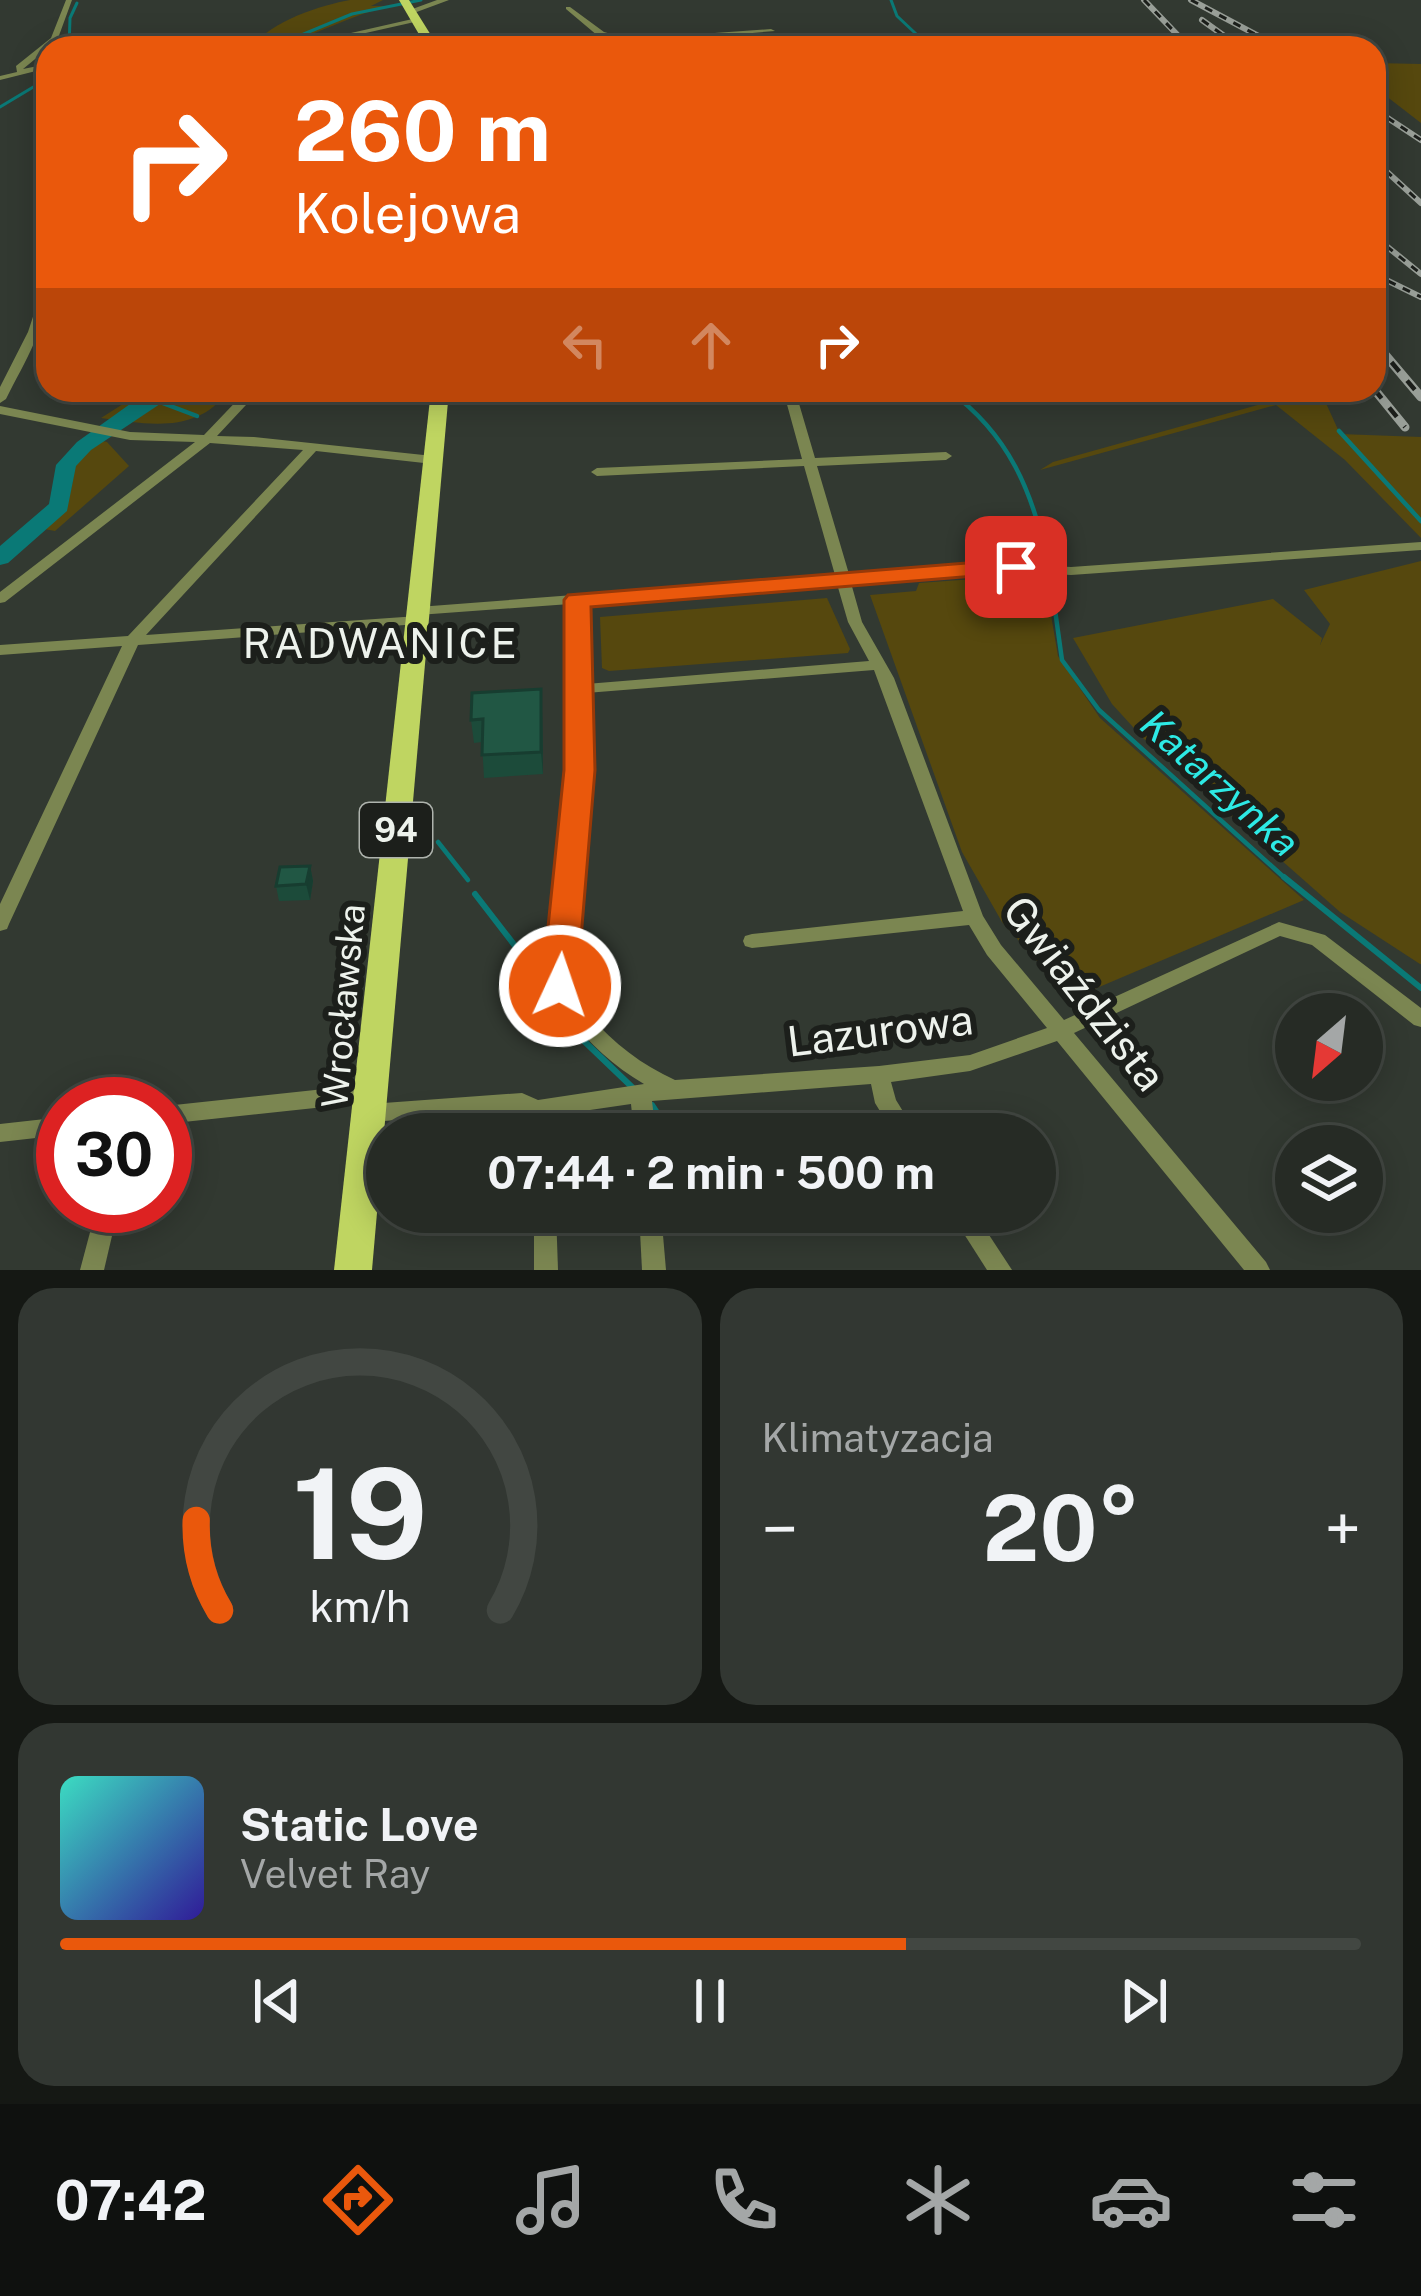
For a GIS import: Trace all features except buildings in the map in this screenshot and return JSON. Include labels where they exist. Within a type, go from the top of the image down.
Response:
[{"type":"main road","name":"Wrocławska","points":[[353,1270],[439,402]]},
{"type":"street","points":[[55,36],[69,0]]},
{"type":"street","points":[[329,36],[445,0]]},
{"type":"street","points":[[568,8],[598,36]]},
{"type":"street","points":[[698,36],[771,31]]},
{"type":"street","points":[[0,89],[36,54]]},
{"type":"street","points":[[0,399],[36,325]]},
{"type":"street","points":[[0,599],[207,440],[243,402]]},
{"type":"street","name":"Gwiaździsta","points":[[793,402],[855,622],[880,665],[974,917],[1060,1030],[1258,1270]]},
{"type":"street","points":[[0,410],[116,434],[433,460]]},
{"type":"street","points":[[0,925],[132,641],[311,449]]},
{"type":"street","points":[[597,472],[946,456]]},
{"type":"street","points":[[0,650],[1001,567],[1043,569],[1421,546]]},
{"type":"street","points":[[577,600],[579,770],[560,986],[566,1000],[619,1056],[650,1080],[674,1090]]},
{"type":"street","points":[[580,689],[880,665]]},
{"type":"street","points":[[752,941],[974,917]]},
{"type":"street","name":"Lazurowa","points":[[192,1113],[370,1103],[523,1102],[537,1109],[674,1090],[879,1076],[970,1064],[1060,1030],[1279,929],[1318,940],[1349,959],[1421,1019]]},
{"type":"street","points":[[879,1076],[892,1113]]},
{"type":"street","points":[[641,1094],[642,1113]]},
{"type":"street","points":[[537,1109],[538,1113]]},
{"type":"street","points":[[0,1133],[36,1129]]},
{"type":"street","points":[[92,1270],[101,1233]]},
{"type":"street","points":[[545,1233],[546,1270]]},
{"type":"street","points":[[651,1233],[654,1270]]},
{"type":"street","points":[[975,1233],[1000,1270]]},
{"type":"shaded area","points":[[350,0],[383,0],[371,6],[389,6],[305,36],[263,36],[311,11]]},
{"type":"shaded area","points":[[1386,63],[1421,64],[1421,123],[1386,96]]},
{"type":"shaded area","points":[[126,402],[218,402],[202,414],[171,423],[101,418]]},
{"type":"shaded area","points":[[1268,402],[1325,402],[1340,434],[1421,437],[1421,538],[1345,460],[1276,405],[1040,470],[1053,462]]},
{"type":"shaded area","points":[[99,440],[107,442],[129,466],[55,531],[44,529],[67,503],[79,458]]},
{"type":"shaded area","points":[[1421,561],[1420,964],[1340,912],[1143,738],[1112,704],[1073,638],[1273,599],[1322,638],[1320,645],[1330,624],[1304,590]]},
{"type":"shaded area","points":[[1044,574],[1058,656],[1100,718],[1304,900],[1071,999],[1002,922],[962,852],[870,595],[916,591],[919,583]]},
{"type":"shaded area","points":[[827,598],[848,653],[602,668],[600,617]]},
{"type":"waterway","points":[[299,36],[352,14],[421,0]]},
{"type":"waterway","name":"Katarzynka","points":[[891,0],[897,16],[918,36]]},
{"type":"waterway","points":[[69,36],[77,3]]},
{"type":"waterway","points":[[0,107],[36,85]]},
{"type":"waterway","points":[[0,558],[59,506],[66,465],[84,446],[146,402]]},
{"type":"waterway","points":[[160,402],[197,416]]},
{"type":"waterway","name":"Katarzynka","points":[[963,402],[1015,466],[1035,513],[1048,564]]},
{"type":"waterway","points":[[1339,431],[1421,521]]},
{"type":"waterway","name":"Katarzynka","points":[[1050,574],[1062,660],[1099,710],[1287,880]]},
{"type":"waterway","points":[[438,842],[468,880]]},
{"type":"waterway","name":"Katarzynka","points":[[1284,877],[1421,988]]},
{"type":"waterway","points":[[475,894],[546,986]]},
{"type":"waterway","points":[[551,997],[561,1019],[633,1088]]},
{"type":"waterway","points":[[652,1105],[657,1113]]},
{"type":"railway","points":[[1144,0],[1178,36]]},
{"type":"railway","points":[[1191,0],[1258,36]]},
{"type":"railway","points":[[1202,20],[1224,36]]},
{"type":"railway","points":[[1386,117],[1421,140]]},
{"type":"railway","points":[[1386,171],[1421,203]]},
{"type":"railway","points":[[1386,246],[1421,274]]},
{"type":"railway","points":[[1386,280],[1421,297]]},
{"type":"railway","points":[[1386,356],[1421,397]]},
{"type":"railway","points":[[1385,402],[1405,427]]},
{"type":"district","name":"RADWANICE","points":[[381,642]]},
{"type":"route","points":[[560,986],[579,770],[577,600],[1016,567]]}]
